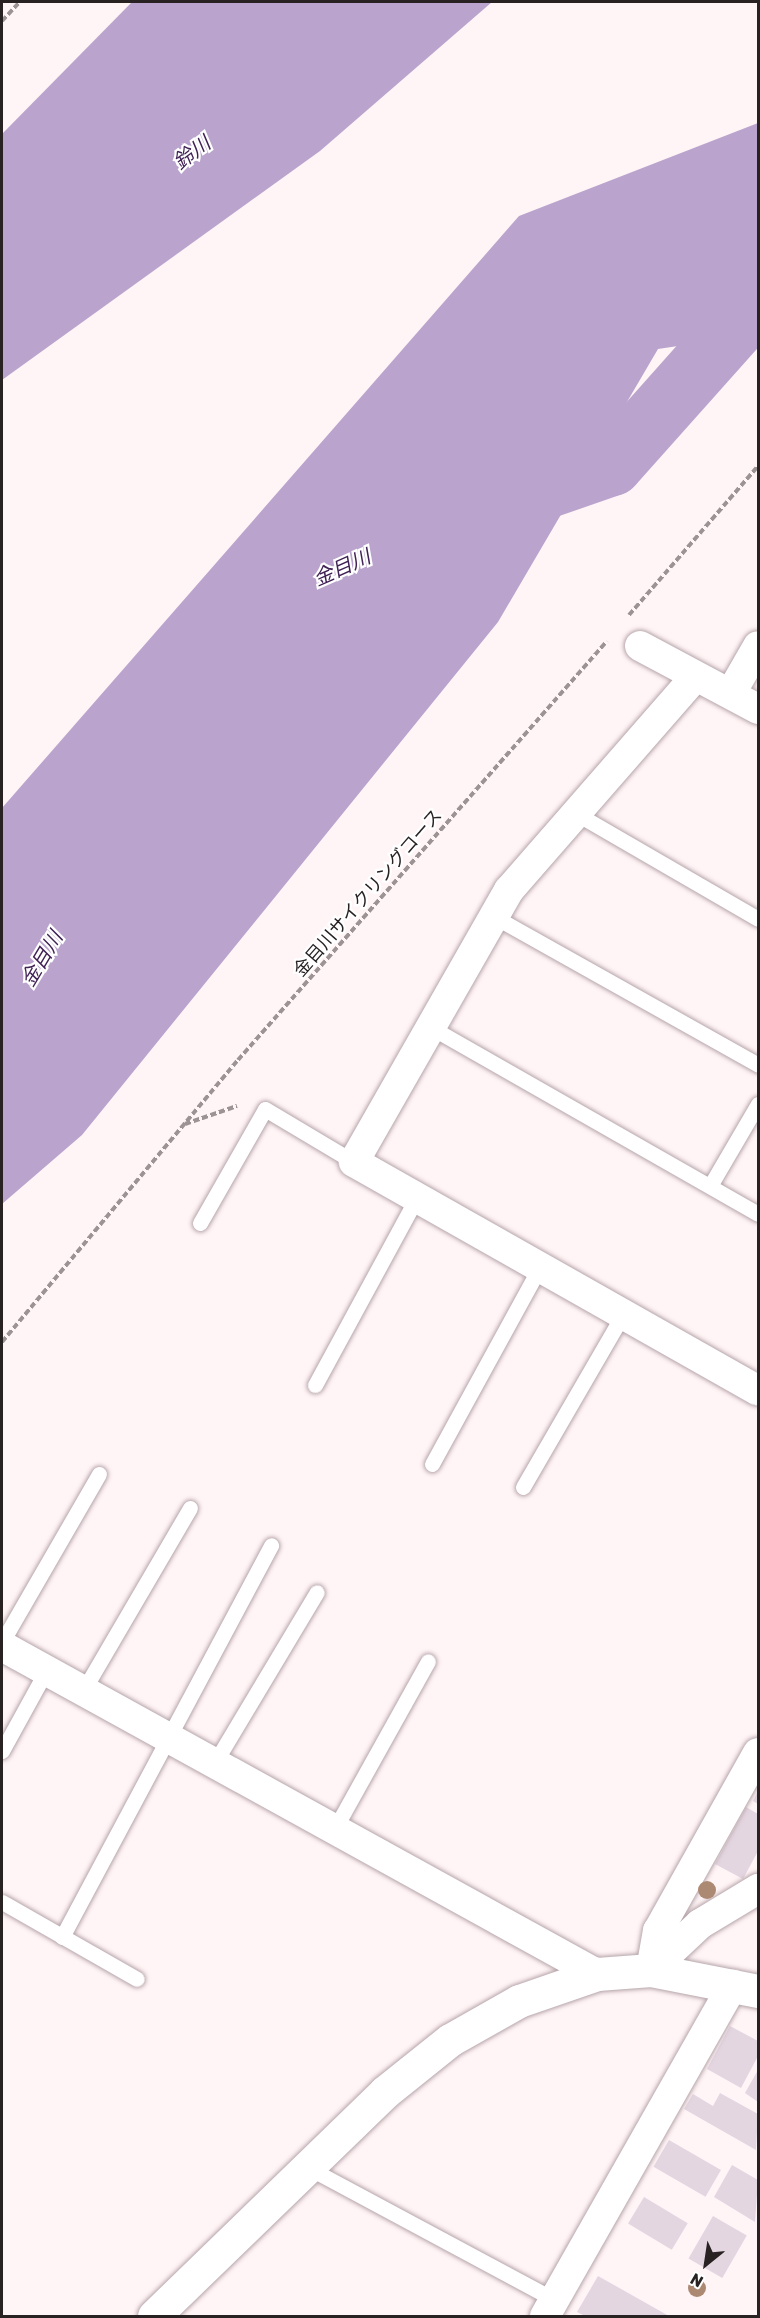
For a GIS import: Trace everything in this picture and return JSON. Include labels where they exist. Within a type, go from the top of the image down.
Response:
[{"type":"street","points":[[630,636],[695,676],[759,709]]},
{"type":"street","points":[[731,693],[759,646]]},
{"type":"street","points":[[695,676],[509,890],[354,1162],[759,1391]]},
{"type":"street","points":[[2,1644],[46,1671],[597,1974]]},
{"type":"street","points":[[651,1970],[658,1931],[759,1753]]},
{"type":"street","points":[[651,1970],[700,1924],[759,1889]]},
{"type":"street","points":[[154,2316],[307,2167],[450,2040],[519,2001],[597,1974],[651,1970],[746,1988],[550,2308]]},
{"type":"lane","points":[[577,814],[759,919]]},
{"type":"lane","points":[[493,916],[759,1065]]},
{"type":"lane","points":[[432,1028],[759,1214]]},
{"type":"lane","points":[[710,1186],[759,1104]]},
{"type":"lane","points":[[200,1223],[265,1109],[354,1162]]},
{"type":"lane","points":[[315,1385],[416,1199]]},
{"type":"lane","points":[[432,1464],[540,1267]]},
{"type":"lane","points":[[523,1487],[624,1313]]},
{"type":"lane","points":[[2,1644],[99,1474]]},
{"type":"lane","points":[[83,1691],[190,1508]]},
{"type":"lane","points":[[63,1937],[167,1738],[272,1545]]},
{"type":"lane","points":[[214,1764],[317,1592]]},
{"type":"lane","points":[[334,1830],[428,1661]]},
{"type":"lane","points":[[2,1751],[46,1671]]},
{"type":"lane","points":[[2,1902],[137,1979]]},
{"type":"lane","points":[[307,2167],[550,2308]]},
{"type":"path","points":[[2,21],[20,2]]},
{"type":"path","points":[[630,636],[759,466]]},
{"type":"path","name":"金目川サイクリングコース","points":[[2,1342],[183,1125],[612,634]]},
{"type":"path","points":[[183,1125],[238,1106],[265,1109]]},
{"type":"water","name":"鈴川","points":[[132,2],[492,2],[320,151],[2,380],[2,134]]},
{"type":"water","points":[[758,123],[758,334],[658,349],[498,622],[82,1135],[2,1204],[2,808],[519,216]]},
{"type":"building","points":[[758,1791],[758,1804],[753,1801]]},
{"type":"building","points":[[746,1807],[758,1814],[758,1851],[743,1879],[715,1864]]},
{"type":"building","points":[[730,2026],[758,2041],[758,2056],[741,2088],[707,2069]]},
{"type":"building","points":[[758,2070],[758,2102],[745,2093]]},
{"type":"building","points":[[720,2093],[758,2114],[756,2150],[684,2109],[693,2094],[713,2106]]},
{"type":"building","points":[[669,2140],[721,2170],[705,2197],[654,2167]]},
{"type":"building","points":[[732,2165],[758,2180],[755,2222],[714,2197]]},
{"type":"building","points":[[644,2197],[688,2223],[672,2250],[628,2224]]},
{"type":"building","points":[[713,2216],[747,2236],[722,2278],[688,2258]]},
{"type":"building","points":[[598,2276],[669,2316],[585,2316],[577,2312]]},
{"type":"waterway","name":"金目川","points":[[505,502],[612,465],[758,301]]}]
